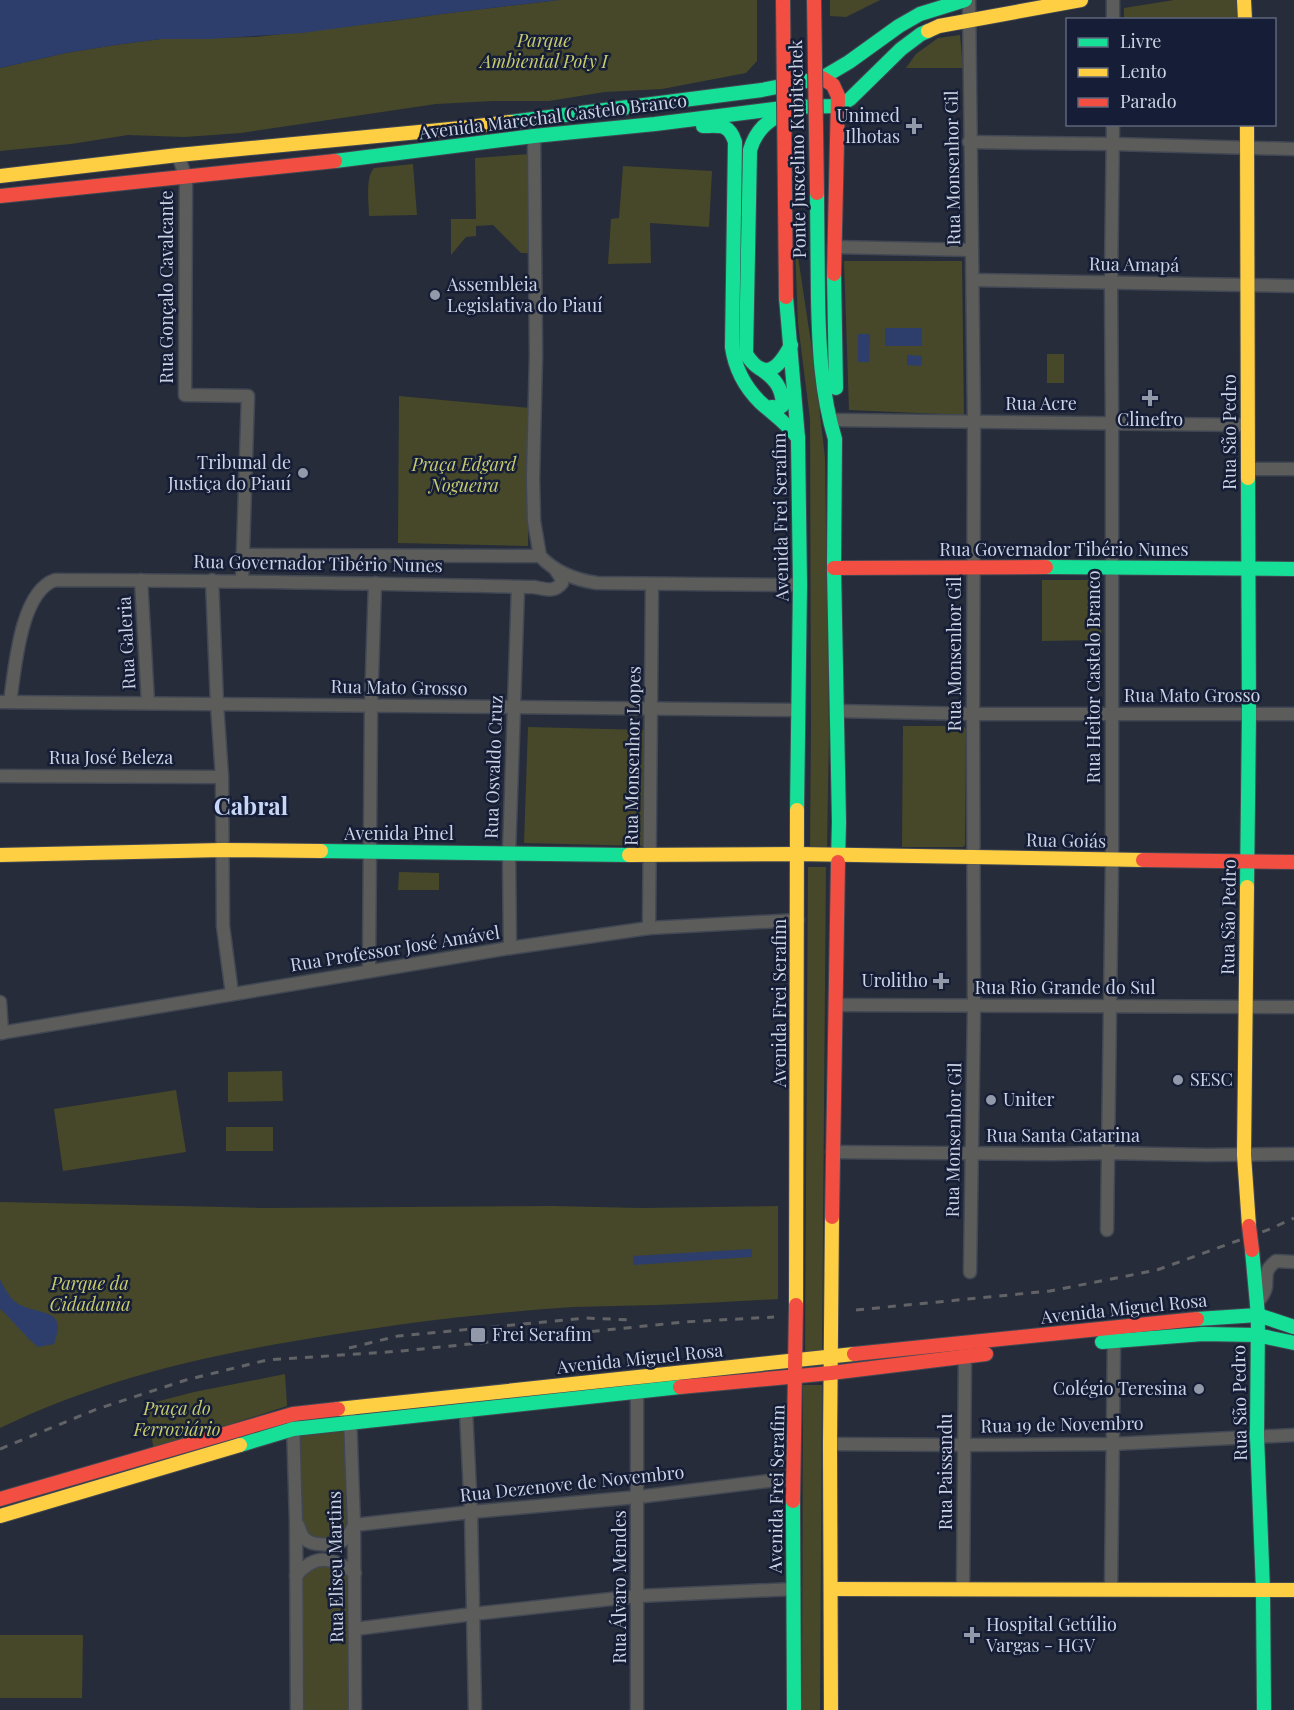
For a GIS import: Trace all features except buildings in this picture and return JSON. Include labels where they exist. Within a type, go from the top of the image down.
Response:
[{"type":"main road","name":"Ponte Juscelino Kubitschek","points":[[783,0],[786,297]]},
{"type":"main road","name":"Ponte Juscelino Kubitschek","points":[[803,0],[803,152]]},
{"type":"main road","name":"Ponte Juscelino Kubitschek","points":[[813,298],[814,0]]},
{"type":"main road","name":"Avenida Marechal Castelo Branco","points":[[0,176],[178,155],[461,128],[762,90],[822,78],[920,14],[967,0]]},
{"type":"main road","points":[[838,106],[850,99],[901,49],[921,34],[939,26],[1081,0]]},
{"type":"main road","points":[[1244,0],[1245,18]]},
{"type":"main road","points":[[822,78],[835,88],[838,96],[834,248],[836,420],[834,568],[838,711],[838,854],[832,1152],[831,1710]]},
{"type":"main road","name":"Avenida Marechal Castelo Branco","points":[[0,196],[186,178],[791,107],[838,106]]},
{"type":"main road","points":[[757,399],[777,408],[782,407],[783,399],[777,380],[750,360],[746,354],[750,150],[753,136],[759,128],[791,107]]},
{"type":"main road","points":[[655,124],[727,127],[732,130],[735,142],[732,347],[736,368],[757,399],[784,420],[798,438]]},
{"type":"main road","name":"Rua São Pedro","points":[[1247,126],[1249,714],[1244,1155],[1257,1310],[1257,1436],[1263,1590],[1264,1710]]},
{"type":"main road","points":[[461,128],[464,146]]},
{"type":"main road","points":[[441,130],[443,148]]},
{"type":"main road","points":[[735,170],[750,171]]},
{"type":"main road","name":"Ponte Juscelino Kubitschek","points":[[804,198],[813,298]]},
{"type":"main road","name":"Avenida Frei Serafim","points":[[786,297],[798,438],[800,585],[796,1376],[793,1478],[794,1710]]},
{"type":"main road","points":[[813,298],[828,419],[835,439]]},
{"type":"main road","points":[[761,369],[777,368],[791,345]]},
{"type":"main road","points":[[757,399],[777,380],[786,367],[791,345]]},
{"type":"main road","name":"Rua Governador Tibério Nunes","points":[[834,568],[973,566],[1294,569]]},
{"type":"main road","name":"Avenida Pinel","points":[[0,855],[222,850],[650,855],[838,854]]},
{"type":"main road","name":"Rua Goiás","points":[[838,854],[973,858],[1294,861]]},
{"type":"main road","name":"Avenida Miguel Rosa","points":[[0,1499],[224,1432],[293,1414],[1203,1318],[1257,1310],[1294,1327]]},
{"type":"main road","points":[[752,1365],[766,1359],[781,1347],[796,1317]]},
{"type":"main road","name":"Avenida Miguel Rosa","points":[[1091,1344],[1203,1334],[1257,1335],[1294,1343]]},
{"type":"main road","name":"Avenida Miguel Rosa","points":[[0,1516],[293,1429],[637,1391],[831,1373],[999,1353]]},
{"type":"main road","points":[[18,1494],[23,1509]]},
{"type":"main road","points":[[831,1589],[1294,1590]]},
{"type":"street","name":"Rua Monsenhor Gil","points":[[967,0],[974,422],[974,1005],[970,1272]]},
{"type":"street","points":[[1113,0],[1113,18]]},
{"type":"street","name":"Rua Heitor Castelo Branco","points":[[1107,1230],[1112,860],[1113,126]]},
{"type":"street","points":[[534,136],[536,355],[533,478],[534,521],[540,556],[555,569],[589,582],[800,585]]},
{"type":"street","points":[[969,142],[1294,149]]},
{"type":"street","name":"Rua Gonçalo Cavalcante","points":[[178,155],[186,178],[185,396],[248,396],[242,555]]},
{"type":"street","points":[[834,248],[972,250]]},
{"type":"street","name":"Rua Amapá","points":[[973,280],[1294,286]]},
{"type":"street","name":"Rua Acre","points":[[836,420],[1247,425]]},
{"type":"street","points":[[1248,469],[1294,469]]},
{"type":"street","points":[[242,555],[242,581]]},
{"type":"street","name":"Rua Governador Tibério Nunes","points":[[242,555],[540,556]]},
{"type":"street","name":"Rua Governador Tibério Nunes","points":[[5,702],[22,627],[30,607],[47,583],[55,580],[375,583],[534,587],[552,591],[562,583],[555,569]]},
{"type":"street","name":"Rua Galeria","points":[[141,580],[148,703]]},
{"type":"street","points":[[212,580],[222,777],[223,926],[232,994]]},
{"type":"street","points":[[369,971],[371,706],[375,583]]},
{"type":"street","name":"Rua Monsenhor Lopes","points":[[649,928],[652,584]]},
{"type":"street","name":"Rua Osvaldo Cruz","points":[[510,948],[509,853],[518,587]]},
{"type":"street","name":"Rua Mato Grosso","points":[[5,702],[798,710]]},
{"type":"street","name":"Rua Mato Grosso","points":[[838,711],[973,714],[1294,714]]},
{"type":"street","name":"Rua José Beleza","points":[[0,776],[222,777]]},
{"type":"street","name":"Rua Professor José Amável","points":[[1,1033],[510,948],[649,928],[798,920]]},
{"type":"street","points":[[0,1002],[1,1033]]},
{"type":"street","name":"Rua Rio Grande do Sul","points":[[836,1005],[1294,1007]]},
{"type":"street","name":"Rua Santa Catarina","points":[[832,1152],[1294,1154]]},
{"type":"street","points":[[1257,1310],[1266,1287],[1265,1274],[1270,1266],[1276,1261],[1294,1262]]},
{"type":"street","points":[[1111,1589],[1114,1341]]},
{"type":"street","name":"Rua Paissandu","points":[[963,1588],[965,1357]]},
{"type":"street","name":"Rua Álvaro Mendes","points":[[637,1391],[637,1710]]},
{"type":"street","name":"Rua Eliseu Martins","points":[[349,1407],[355,1573],[355,1710]]},
{"type":"street","points":[[466,1411],[471,1512],[475,1710]]},
{"type":"street","points":[[293,1414],[297,1710]]},
{"type":"street","name":"Rua 19 de Novembro","points":[[830,1444],[1112,1444],[1294,1435]]},
{"type":"street","name":"Rua Dezenove de Novembro","points":[[354,1525],[638,1497],[793,1478]]},
{"type":"street","points":[[296,1521],[303,1537],[308,1542],[319,1544],[342,1541],[349,1536],[354,1525]]},
{"type":"street","points":[[296,1576],[308,1563],[328,1559],[338,1562],[355,1573]]},
{"type":"street","points":[[355,1629],[638,1596],[794,1589]]},
{"type":"green space","name":"Parque Ambiental Poty I","points":[[559,0],[757,0],[757,61],[746,73],[662,89],[605,92],[549,101],[436,104],[241,133],[185,137],[128,135],[71,144],[0,151],[0,68],[66,53],[161,39],[256,37]]},
{"type":"green space","points":[[830,0],[880,0],[846,17],[830,16]]},
{"type":"green space","points":[[1174,0],[1238,0],[1239,18],[1124,18],[1124,8]]},
{"type":"green space","points":[[960,35],[963,68],[906,68],[916,54],[938,38]]},
{"type":"green space","points":[[530,154],[531,253],[521,253],[493,225],[476,226],[476,236],[466,237],[451,255],[451,219],[476,219],[475,158]]},
{"type":"green space","points":[[413,164],[417,215],[369,216],[368,184],[374,168]]},
{"type":"green space","points":[[623,166],[712,171],[709,227],[650,223],[651,263],[608,264],[611,219],[619,218]]},
{"type":"green space","points":[[795,247],[813,356],[825,457],[829,731],[827,849],[810,849],[810,419],[798,324]]},
{"type":"green space","points":[[844,261],[962,261],[964,415],[849,410]]},
{"type":"green space","points":[[1047,354],[1064,354],[1064,383],[1047,383]]},
{"type":"green space","name":"Praça Edgard Nogueira","points":[[399,396],[530,408],[528,546],[398,543]]},
{"type":"green space","points":[[1042,580],[1101,580],[1101,640],[1042,641]]},
{"type":"green space","points":[[903,726],[963,726],[966,729],[965,845],[963,847],[902,847]]},
{"type":"green space","points":[[528,727],[647,730],[644,846],[524,843]]},
{"type":"green space","points":[[808,867],[826,867],[822,1354],[805,1356]]},
{"type":"green space","points":[[399,872],[439,873],[439,890],[398,890]]},
{"type":"green space","points":[[282,1071],[283,1101],[228,1102],[228,1072]]},
{"type":"green space","points":[[176,1090],[186,1152],[63,1171],[54,1109]]},
{"type":"green space","points":[[226,1127],[273,1127],[273,1151],[226,1151]]},
{"type":"green space","name":"Parque da Cidadania","points":[[0,1202],[263,1208],[778,1206],[778,1299],[671,1305],[574,1307],[434,1320],[330,1335],[219,1355],[144,1374],[71,1398],[0,1428]]},
{"type":"green space","name":"Praça do Ferroviário","points":[[285,1374],[287,1406],[154,1449],[144,1405],[194,1392]]},
{"type":"green space","points":[[803,1385],[822,1385],[820,1710],[802,1710]]},
{"type":"green space","points":[[347,1429],[350,1525],[347,1533],[328,1540],[310,1538],[300,1520],[298,1433]]},
{"type":"green space","points":[[318,1562],[351,1573],[354,1710],[301,1710],[300,1575]]},
{"type":"green space","points":[[0,1635],[83,1635],[82,1698],[0,1698]]},
{"type":"water","points":[[0,0],[559,0],[302,33],[208,39],[161,39],[66,53],[0,68]]},
{"type":"water","points":[[885,328],[922,328],[922,346],[885,346]]},
{"type":"water","points":[[858,334],[870,334],[869,362],[858,362]]},
{"type":"water","points":[[907,355],[922,356],[921,366],[907,365]]},
{"type":"water","points":[[752,1249],[752,1257],[634,1265],[633,1256]]},
{"type":"water","points":[[0,1280],[13,1300],[53,1317],[57,1322],[58,1331],[54,1344],[38,1347],[0,1309]]},
{"type":"railway","points":[[856,1310],[1050,1291],[1157,1270],[1294,1218]]},
{"type":"railway","points":[[0,1449],[97,1409],[186,1380],[267,1360],[402,1351],[684,1322],[774,1317]]},
{"type":"railway","points":[[349,1348],[398,1336],[586,1318],[632,1320]]},
{"type":"traffic: fast","points":[[510,122],[762,90],[822,78],[920,14],[965,0]]},
{"type":"traffic: fast","points":[[335,161],[791,107],[838,106],[850,99],[901,49],[928,31]]},
{"type":"traffic: fast","points":[[788,109],[769,121],[760,130],[750,150],[746,354],[759,368],[771,369],[782,360],[791,345]]},
{"type":"traffic: fast","points":[[703,126],[723,127],[730,131],[735,142],[732,347],[736,362],[745,384],[760,402],[785,423],[798,438]]},
{"type":"traffic: fast","points":[[817,193],[818,298]]},
{"type":"traffic: fast","points":[[834,274],[836,388]]},
{"type":"traffic: fast","points":[[786,297],[798,438],[800,585],[797,810]]},
{"type":"traffic: fast","points":[[818,298],[824,387],[835,439],[834,568],[838,862]]},
{"type":"traffic: fast","points":[[761,369],[774,380],[781,393],[783,405],[779,408],[772,407]]},
{"type":"traffic: fast","points":[[1247,887],[1248,478]]},
{"type":"traffic: fast","points":[[1046,567],[1294,569]]},
{"type":"traffic: fast","points":[[321,851],[629,855]]},
{"type":"traffic: fast","points":[[1252,1250],[1258,1315],[1257,1436],[1263,1590],[1264,1710]]},
{"type":"traffic: fast","points":[[1197,1319],[1258,1315],[1294,1327]]},
{"type":"traffic: fast","points":[[1102,1342],[1203,1334],[1257,1335],[1294,1343]]},
{"type":"traffic: fast","points":[[240,1445],[293,1429],[680,1387]]},
{"type":"traffic: fast","points":[[793,1501],[794,1710]]},
{"type":"traffic: slow","points":[[928,31],[939,26],[1081,0]]},
{"type":"traffic: slow","points":[[1244,0],[1245,18]]},
{"type":"traffic: slow","points":[[0,176],[178,155],[510,122]]},
{"type":"traffic: slow","points":[[1247,126],[1248,478]]},
{"type":"traffic: slow","points":[[796,1305],[797,810]]},
{"type":"traffic: slow","points":[[0,855],[222,850],[321,851]]},
{"type":"traffic: slow","points":[[629,855],[797,854],[1143,860]]},
{"type":"traffic: slow","points":[[1247,887],[1244,1155],[1249,1226]]},
{"type":"traffic: slow","points":[[831,1710],[832,1217]]},
{"type":"traffic: slow","points":[[338,1409],[854,1354]]},
{"type":"traffic: slow","points":[[0,1516],[240,1445]]},
{"type":"traffic: slow","points":[[831,1589],[1294,1590]]},
{"type":"traffic: jam","points":[[783,0],[786,297]]},
{"type":"traffic: jam","points":[[814,0],[817,193]]},
{"type":"traffic: jam","points":[[822,78],[833,85],[838,96],[834,274]]},
{"type":"traffic: jam","points":[[0,196],[335,161]]},
{"type":"traffic: jam","points":[[834,568],[1046,567]]},
{"type":"traffic: jam","points":[[1143,860],[1294,862]]},
{"type":"traffic: jam","points":[[832,1217],[838,862]]},
{"type":"traffic: jam","points":[[1249,1226],[1252,1250]]},
{"type":"traffic: jam","points":[[793,1501],[796,1305]]},
{"type":"traffic: jam","points":[[854,1354],[1197,1319]]},
{"type":"traffic: jam","points":[[680,1387],[831,1373],[986,1354]]},
{"type":"traffic: jam","points":[[0,1499],[293,1414],[338,1409]]},
{"type":"place","name":"Unimed Ilhotas","points":[[914,126]]},
{"type":"place","name":"Assembleia Legislativa do Piauí","points":[[435,295]]},
{"type":"place","name":"Clinefro","points":[[1150,398]]},
{"type":"place","name":"Tribunal de Justiça do Piauí","points":[[303,473]]},
{"type":"place","name":"Urolitho","points":[[941,981]]},
{"type":"place","name":"SESC","points":[[1178,1080]]},
{"type":"place","name":"Uniter","points":[[991,1100]]},
{"type":"place","name":"Frei Serafim","points":[[478,1335]]},
{"type":"place","name":"Colégio Teresina","points":[[1199,1389]]},
{"type":"place","name":"Hospital Getúlio Vargas - HGV","points":[[972,1635]]},
{"type":"district","name":"Cabral","points":[[251,807]]}]
